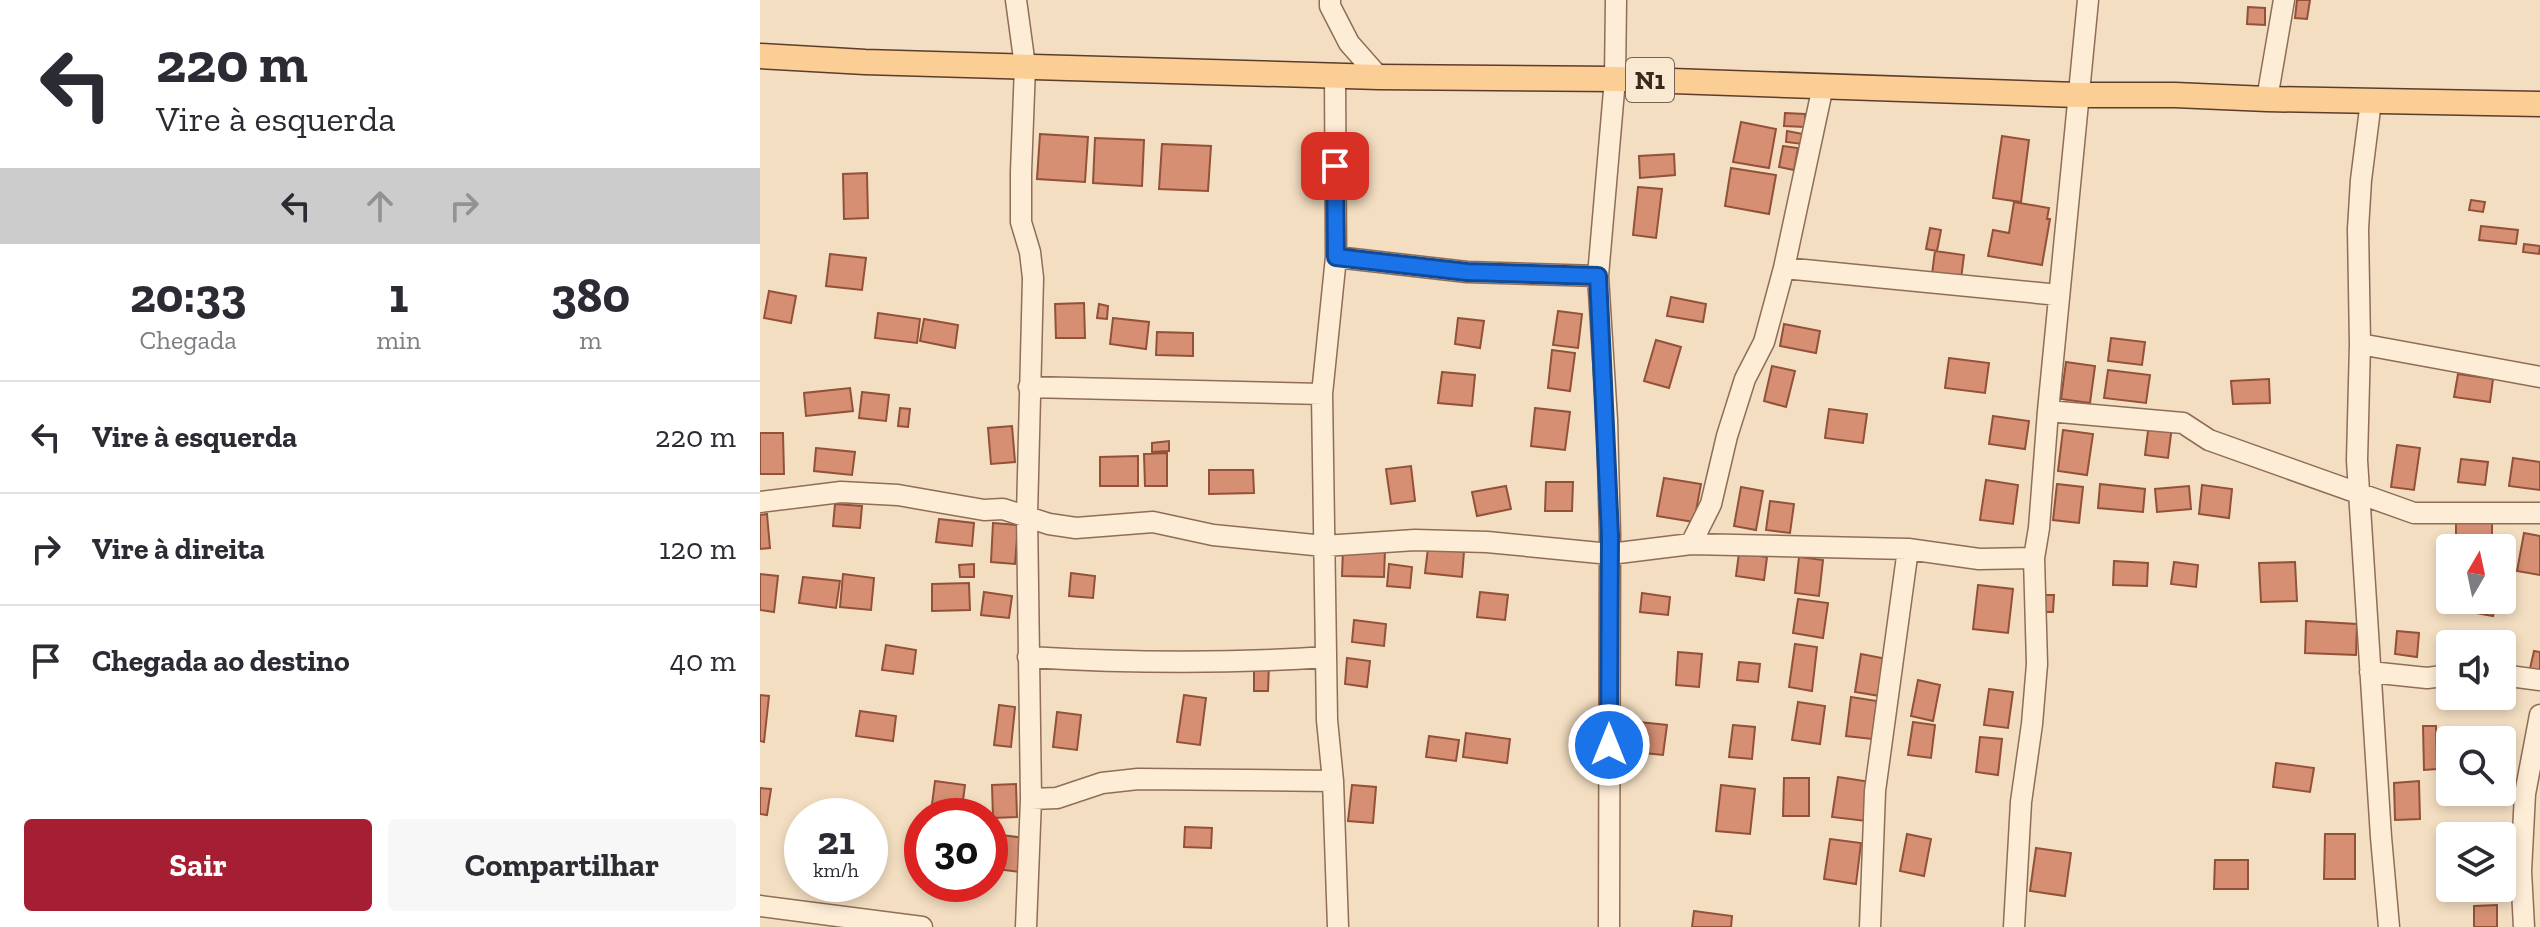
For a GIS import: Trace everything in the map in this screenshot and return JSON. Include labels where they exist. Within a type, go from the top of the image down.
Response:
[{"type":"main road","name":"N1","points":[[760,56],[865,62],[1379,77],[1615,79],[2078,95],[2540,104]]},
{"type":"street","points":[[1016,0],[1025,66],[1022,228],[1030,252],[1033,278],[1027,515],[1031,799],[1026,927]]},
{"type":"street","points":[[1330,0],[1330,6],[1349,43],[1379,77]]},
{"type":"street","points":[[1609,927],[1610,554],[1607,420],[1598,276],[1615,79],[1616,0]]},
{"type":"street","points":[[2014,927],[2021,802],[2036,679],[2034,558],[2088,0]]},
{"type":"street","points":[[2267,99],[2284,0]]},
{"type":"street","points":[[1335,74],[1336,257],[1322,394],[1327,720],[1333,781],[1338,927]]},
{"type":"street","points":[[1691,544],[1711,504],[1727,436],[1745,379],[1764,342],[1784,268],[1823,86]]},
{"type":"street","points":[[2371,101],[2358,229],[2358,495],[2389,927]]},
{"type":"street","points":[[1336,257],[1467,272],[1598,276]]},
{"type":"street","points":[[1784,268],[2059,295]]},
{"type":"street","points":[[2360,344],[2540,377]]},
{"type":"street","points":[[1029,387],[1322,394]]},
{"type":"street","points":[[2048,411],[2183,423],[2209,440],[2414,513],[2540,513]]},
{"type":"street","points":[[760,502],[855,493],[898,495],[984,510],[1003,509],[1049,524],[1076,528],[1153,522],[1213,535],[1324,546],[1415,540],[1487,542],[1610,554],[1691,544],[1908,549],[1979,559],[2034,558]]},
{"type":"street","points":[[1870,927],[1875,791],[1908,549]]},
{"type":"street","points":[[1028,657],[1201,663],[1326,657]]},
{"type":"street","points":[[2370,672],[2436,677]]},
{"type":"street","points":[[2516,677],[2540,680]]},
{"type":"street","points":[[2524,927],[2521,871],[2525,794],[2540,715]]},
{"type":"street","points":[[1031,799],[1057,798],[1102,783],[1138,779],[1333,781]]},
{"type":"street","points":[[760,906],[922,927]]},
{"type":"building","points":[[2297,0],[2310,0],[2307,19],[2295,18]]},
{"type":"building","points":[[2248,7],[2265,8],[2265,25],[2247,24]]},
{"type":"building","points":[[1785,113],[1805,114],[1805,127],[1784,126]]},
{"type":"building","points":[[1741,122],[1776,129],[1769,168],[1733,162]]},
{"type":"building","points":[[1787,131],[1803,134],[1802,144],[1786,142]]},
{"type":"building","points":[[1040,134],[1088,137],[1085,182],[1037,179]]},
{"type":"building","points":[[2002,136],[2029,140],[2021,202],[1993,198]]},
{"type":"building","points":[[1095,138],[1144,140],[1142,186],[1093,183]]},
{"type":"building","points":[[1162,144],[1211,146],[1208,191],[1159,189]]},
{"type":"building","points":[[1783,146],[1798,148],[1794,170],[1779,167]]},
{"type":"building","points":[[1674,154],[1675,175],[1640,178],[1639,156]]},
{"type":"building","points":[[1731,168],[1776,175],[1769,214],[1725,206]]},
{"type":"building","points":[[867,173],[868,218],[844,219],[843,174]]},
{"type":"building","points":[[1638,187],[1662,189],[1656,238],[1633,235]]},
{"type":"building","points":[[2471,200],[2485,202],[2483,212],[2469,210]]},
{"type":"building","points":[[2014,202],[2049,208],[2042,265],[1988,256],[1993,230],[2009,233]]},
{"type":"building","points":[[2481,226],[2518,230],[2516,244],[2479,240]]},
{"type":"building","points":[[1930,228],[1941,230],[1937,251],[1926,249]]},
{"type":"building","points":[[2524,244],[2540,246],[2539,254],[2523,252]]},
{"type":"building","points":[[1935,251],[1964,255],[1961,279],[1932,274]]},
{"type":"building","points":[[830,254],[866,258],[862,290],[826,286]]},
{"type":"building","points":[[769,291],[796,296],[791,323],[764,318]]},
{"type":"building","points":[[1671,297],[1706,304],[1703,322],[1667,316]]},
{"type":"building","points":[[1084,303],[1085,338],[1056,338],[1055,304]]},
{"type":"building","points":[[1099,304],[1108,306],[1107,319],[1097,318]]},
{"type":"building","points":[[1558,311],[1582,314],[1578,348],[1553,345]]},
{"type":"building","points":[[878,313],[920,319],[917,343],[875,338]]},
{"type":"building","points":[[1113,318],[1149,322],[1146,349],[1110,344]]},
{"type":"building","points":[[1458,318],[1484,321],[1480,348],[1455,344]]},
{"type":"building","points":[[924,319],[958,325],[955,348],[920,341]]},
{"type":"building","points":[[1784,324],[1820,331],[1816,353],[1780,346]]},
{"type":"building","points":[[1157,332],[1193,333],[1193,356],[1156,355]]},
{"type":"building","points":[[2111,338],[2145,342],[2142,365],[2108,361]]},
{"type":"building","points":[[1656,340],[1681,347],[1669,388],[1644,381]]},
{"type":"building","points":[[1552,350],[1575,353],[1570,391],[1548,388]]},
{"type":"building","points":[[1949,358],[1989,363],[1985,393],[1945,388]]},
{"type":"building","points":[[2066,362],[2095,366],[2090,403],[2061,399]]},
{"type":"building","points":[[1772,366],[1795,371],[1786,407],[1764,401]]},
{"type":"building","points":[[2108,370],[2150,375],[2146,403],[2104,398]]},
{"type":"building","points":[[1442,372],[1475,375],[1472,406],[1438,403]]},
{"type":"building","points":[[2458,374],[2493,379],[2490,402],[2454,397]]},
{"type":"building","points":[[2269,379],[2270,403],[2233,404],[2231,381]]},
{"type":"building","points":[[850,388],[853,411],[806,416],[804,393]]},
{"type":"building","points":[[862,392],[889,395],[886,421],[859,418]]},
{"type":"building","points":[[900,408],[910,409],[908,427],[898,426]]},
{"type":"building","points":[[1535,408],[1570,412],[1565,450],[1531,446]]},
{"type":"building","points":[[1829,409],[1867,414],[1863,443],[1825,438]]},
{"type":"building","points":[[1993,416],[2029,421],[2025,449],[1989,444]]},
{"type":"building","points":[[2149,423],[2172,426],[2168,458],[2145,455]]},
{"type":"building","points":[[1012,426],[1015,462],[991,464],[988,428]]},
{"type":"building","points":[[2063,430],[2093,434],[2087,475],[2058,471]]},
{"type":"building","points":[[760,433],[783,433],[784,474],[760,474]]},
{"type":"building","points":[[1169,441],[1169,451],[1152,452],[1152,443]]},
{"type":"building","points":[[2397,445],[2420,448],[2414,490],[2391,487]]},
{"type":"building","points":[[816,448],[855,452],[852,475],[814,471]]},
{"type":"building","points":[[1167,453],[1167,486],[1145,486],[1144,454]]},
{"type":"building","points":[[1138,456],[1138,486],[1100,486],[1100,457]]},
{"type":"building","points":[[2513,458],[2540,462],[2540,490],[2509,486]]},
{"type":"building","points":[[2461,459],[2488,462],[2485,485],[2458,482]]},
{"type":"building","points":[[1411,466],[1415,501],[1391,504],[1386,469]]},
{"type":"building","points":[[1209,470],[1253,470],[1254,493],[1209,494]]},
{"type":"building","points":[[1664,478],[1701,484],[1694,522],[1657,516]]},
{"type":"building","points":[[1986,480],[2018,485],[2013,524],[1980,520]]},
{"type":"building","points":[[1546,482],[1573,482],[1572,511],[1545,511]]},
{"type":"building","points":[[2057,484],[2083,487],[2079,523],[2053,520]]},
{"type":"building","points":[[2100,484],[2145,489],[2143,512],[2098,508]]},
{"type":"building","points":[[2202,485],[2232,489],[2229,518],[2199,514]]},
{"type":"building","points":[[1506,486],[1511,509],[1477,516],[1472,492]]},
{"type":"building","points":[[2189,486],[2191,509],[2157,512],[2155,489]]},
{"type":"building","points":[[1741,487],[1763,491],[1756,530],[1734,526]]},
{"type":"building","points":[[1770,501],[1794,504],[1790,533],[1766,530]]},
{"type":"building","points":[[835,504],[862,506],[860,528],[833,526]]},
{"type":"building","points":[[767,514],[770,548],[760,549],[760,515]]},
{"type":"building","points":[[2456,518],[2492,518],[2492,534],[2456,534]]},
{"type":"building","points":[[939,519],[974,523],[972,546],[936,542]]},
{"type":"building","points":[[993,523],[1018,525],[1015,564],[991,562]]},
{"type":"building","points":[[2524,533],[2540,536],[2540,575],[2517,571]]},
{"type":"building","points":[[1343,548],[1385,550],[1384,577],[1342,576]]},
{"type":"building","points":[[1428,548],[1464,552],[1462,577],[1425,573]]},
{"type":"building","points":[[1739,553],[1767,557],[1764,580],[1736,576]]},
{"type":"building","points":[[1799,557],[1823,560],[1819,596],[1795,593]]},
{"type":"building","points":[[2114,561],[2148,563],[2147,586],[2113,585]]},
{"type":"building","points":[[2174,562],[2198,565],[2196,587],[2171,584]]},
{"type":"building","points":[[2295,562],[2297,601],[2261,602],[2259,563]]},
{"type":"building","points":[[974,564],[974,577],[960,577],[959,565]]},
{"type":"building","points":[[1389,564],[1412,567],[1410,588],[1387,586]]},
{"type":"building","points":[[1071,573],[1095,576],[1093,598],[1069,596]]},
{"type":"building","points":[[760,574],[778,576],[774,612],[760,610]]},
{"type":"building","points":[[843,574],[874,578],[871,610],[840,607]]},
{"type":"building","points":[[803,577],[840,581],[836,608],[799,603]]},
{"type":"building","points":[[969,583],[970,610],[932,611],[932,584]]},
{"type":"building","points":[[1978,585],[2013,589],[2008,633],[1973,629]]},
{"type":"building","points":[[984,592],[1012,596],[1009,618],[981,615]]},
{"type":"building","points":[[1480,592],[1508,595],[1505,620],[1477,617]]},
{"type":"building","points":[[1642,593],[1670,597],[1668,615],[1640,612]]},
{"type":"building","points":[[2044,595],[2054,595],[2053,612],[2044,612]]},
{"type":"building","points":[[1798,599],[1828,603],[1823,638],[1793,633]]},
{"type":"building","points":[[1354,620],[1386,624],[1384,646],[1352,642]]},
{"type":"building","points":[[2306,621],[2357,624],[2356,655],[2305,653]]},
{"type":"building","points":[[2397,631],[2419,633],[2417,657],[2395,654]]},
{"type":"building","points":[[1795,644],[1817,647],[1812,691],[1789,687]]},
{"type":"building","points":[[886,645],[916,650],[913,674],[882,670]]},
{"type":"building","points":[[2534,651],[2540,652],[2540,670],[2529,673]]},
{"type":"building","points":[[1678,652],[1702,654],[1699,687],[1676,685]]},
{"type":"building","points":[[1861,654],[1887,659],[1880,696],[1855,692]]},
{"type":"building","points":[[1347,658],[1370,661],[1367,687],[1345,684]]},
{"type":"building","points":[[1739,662],[1760,664],[1758,682],[1737,680]]},
{"type":"building","points":[[1254,664],[1269,664],[1268,691],[1254,691]]},
{"type":"building","points":[[1918,680],[1940,685],[1933,721],[1911,716]]},
{"type":"building","points":[[1989,689],[2013,692],[2008,728],[1984,725]]},
{"type":"building","points":[[760,695],[769,696],[764,742],[760,741]]},
{"type":"building","points":[[1184,695],[1206,698],[1200,745],[1177,742]]},
{"type":"building","points":[[1851,697],[1877,701],[1872,739],[1846,736]]},
{"type":"building","points":[[1798,702],[1825,706],[1820,744],[1792,740]]},
{"type":"building","points":[[999,705],[1015,707],[1011,747],[994,745]]},
{"type":"building","points":[[860,711],[896,716],[893,741],[856,736]]},
{"type":"building","points":[[1057,712],[1081,715],[1077,750],[1053,747]]},
{"type":"building","points":[[1639,722],[1667,725],[1663,755],[1635,752]]},
{"type":"building","points":[[1913,722],[1935,725],[1931,758],[1908,755]]},
{"type":"building","points":[[1733,725],[1755,727],[1752,759],[1729,757]]},
{"type":"building","points":[[2423,726],[2436,726],[2436,769],[2424,770]]},
{"type":"building","points":[[1466,733],[1510,739],[1507,763],[1463,757]]},
{"type":"building","points":[[1429,736],[1459,740],[1456,761],[1426,757]]},
{"type":"building","points":[[1980,737],[2002,739],[1998,775],[1976,772]]},
{"type":"building","points":[[2276,763],[2314,768],[2310,792],[2273,787]]},
{"type":"building","points":[[1838,777],[1871,782],[1866,821],[1832,817]]},
{"type":"building","points":[[1784,778],[1809,778],[1809,816],[1783,816]]},
{"type":"building","points":[[935,781],[965,785],[963,798],[933,798]]},
{"type":"building","points":[[2419,781],[2420,819],[2395,820],[2394,783]]},
{"type":"building","points":[[1016,784],[1017,817],[1008,817],[1008,798],[992,798],[992,785]]},
{"type":"building","points":[[1352,785],[1376,787],[1373,823],[1348,821]]},
{"type":"building","points":[[1721,785],[1755,789],[1750,834],[1716,831]]},
{"type":"building","points":[[760,788],[771,789],[767,815],[760,814]]},
{"type":"building","points":[[1185,827],[1212,828],[1211,848],[1184,847]]},
{"type":"building","points":[[1907,834],[1931,839],[1924,876],[1900,871]]},
{"type":"building","points":[[2325,834],[2355,834],[2355,879],[2324,879]]},
{"type":"building","points":[[1008,836],[1025,838],[1020,872],[1008,870]]},
{"type":"building","points":[[1830,839],[1861,843],[1856,884],[1824,879]]},
{"type":"building","points":[[2036,848],[2071,853],[2065,896],[2030,891]]},
{"type":"building","points":[[2215,860],[2248,860],[2248,889],[2214,889]]},
{"type":"building","points":[[2497,905],[2497,927],[2474,927],[2474,906]]},
{"type":"building","points":[[1694,911],[1732,916],[1731,927],[1692,927]]},
{"type":"route","points":[[1335,166],[1336,257],[1467,272],[1598,276],[1610,535],[1609,745]]}]
